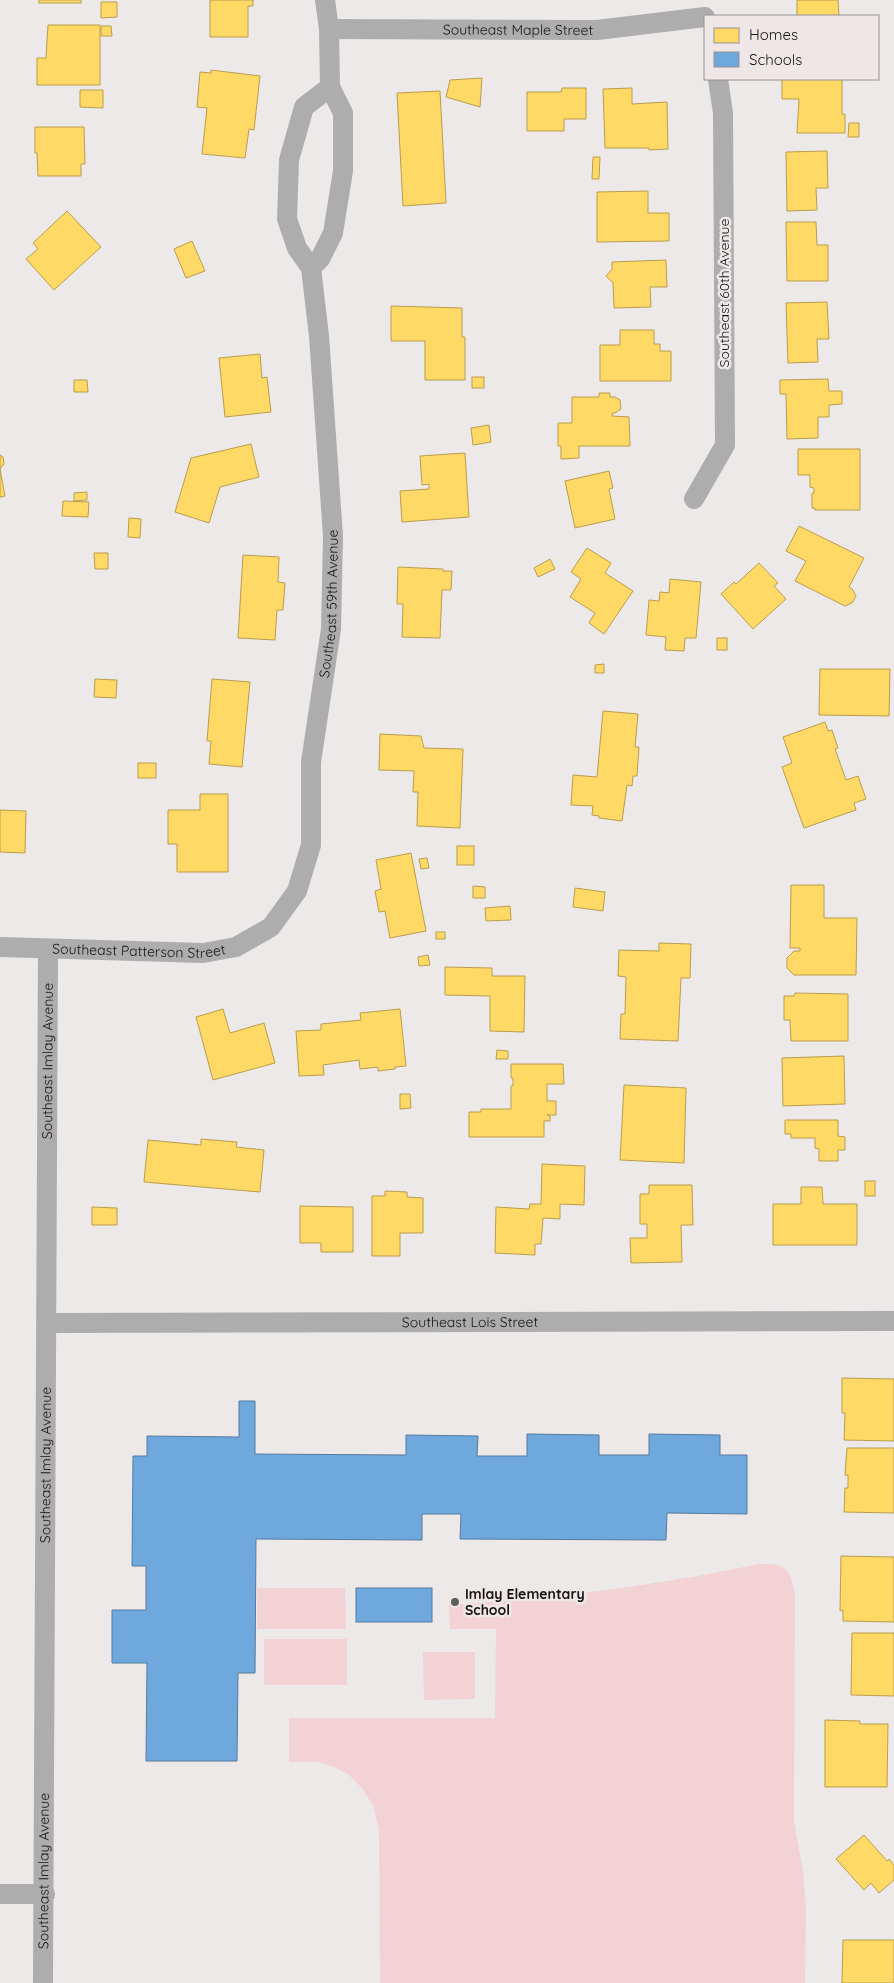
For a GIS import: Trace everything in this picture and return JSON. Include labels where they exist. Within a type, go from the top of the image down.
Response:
[{"type":"street","points":[[311,268],[320,259],[333,233],[343,171],[343,113],[330,87],[326,0]]},
{"type":"street","points":[[708,0],[710,15]]},
{"type":"street","name":"Southeast Maple Street","points":[[328,29],[597,30],[704,17]]},
{"type":"street","name":"Southeast 60th Avenue","points":[[694,499],[725,445],[722,114],[718,80]]},
{"type":"street","name":"Southeast 59th Avenue","points":[[271,927],[297,890],[311,845],[310,762],[331,629],[333,536],[319,336],[311,268],[297,248],[288,219],[289,160],[304,107],[330,87]]},
{"type":"street","name":"Southeast Patterson Street","points":[[0,948],[203,953],[236,947],[271,927]]},
{"type":"street","name":"Southeast Imlay Avenue","points":[[43,1983],[48,1323],[48,949]]},
{"type":"street","name":"Southeast Lois Street","points":[[48,1323],[894,1321]]},
{"type":"street","points":[[0,1894],[45,1894]]},
{"type":"shaded area","points":[[758,1564],[781,1566],[786,1569],[789,1573],[795,1595],[794,1821],[803,1872],[806,1906],[805,1983],[380,1983],[379,1830],[373,1805],[361,1787],[348,1774],[319,1762],[289,1762],[289,1718],[495,1718],[496,1629],[450,1629],[449,1605],[527,1599],[643,1585]]},
{"type":"shaded area","points":[[257,1588],[345,1588],[346,1629],[257,1629]]},
{"type":"shaded area","points":[[264,1639],[347,1639],[347,1685],[264,1685]]},
{"type":"shaded area","points":[[423,1652],[475,1652],[475,1699],[424,1700]]},
{"type":"building: Homes","points":[[39,0],[81,0],[81,3],[39,3]]},
{"type":"building: Homes","points":[[210,0],[253,0],[253,6],[248,6],[248,37],[210,37]]},
{"type":"building: Homes","points":[[797,0],[838,0],[839,15],[797,15]]},
{"type":"building: Homes","points":[[101,2],[117,2],[117,17],[101,18]]},
{"type":"building: Homes","points":[[48,25],[100,25],[100,85],[37,85],[37,58],[46,58]]},
{"type":"building: Homes","points":[[101,26],[111,26],[112,36],[101,36]]},
{"type":"building: Homes","points":[[211,70],[260,76],[254,130],[249,129],[245,158],[202,154],[207,108],[197,107],[200,72],[211,73]]},
{"type":"building: Homes","points":[[482,78],[480,107],[446,97],[450,80]]},
{"type":"building: Homes","points":[[782,80],[842,80],[842,114],[845,114],[845,133],[797,133],[799,99],[782,99]]},
{"type":"building: Homes","points":[[562,88],[586,88],[586,119],[564,119],[564,131],[527,131],[527,92],[561,92]]},
{"type":"building: Homes","points":[[632,88],[632,104],[667,102],[668,149],[605,148],[603,89]]},
{"type":"building: Homes","points":[[80,90],[103,90],[103,108],[80,107]]},
{"type":"building: Homes","points":[[440,91],[446,203],[403,206],[397,93]]},
{"type":"building: Homes","points":[[849,123],[859,123],[859,137],[848,137]]},
{"type":"building: Homes","points":[[35,127],[84,127],[85,164],[81,164],[81,176],[38,176],[37,153],[35,153]]},
{"type":"building: Homes","points":[[827,151],[828,188],[816,188],[817,210],[787,211],[786,152]]},
{"type":"building: Homes","points":[[593,157],[600,157],[599,179],[592,179]]},
{"type":"building: Homes","points":[[648,191],[648,213],[669,213],[669,241],[597,242],[597,192]]},
{"type":"building: Homes","points":[[67,211],[101,247],[54,290],[26,259],[38,249],[33,243]]},
{"type":"building: Homes","points":[[786,222],[816,222],[817,245],[828,245],[828,281],[787,281]]},
{"type":"building: Homes","points":[[192,241],[205,271],[186,278],[174,249]]},
{"type":"building: Homes","points":[[666,260],[667,287],[650,287],[651,307],[614,308],[613,283],[606,276],[612,269],[612,262]]},
{"type":"building: Homes","points":[[827,302],[829,339],[817,339],[818,362],[788,363],[786,303]]},
{"type":"building: Homes","points":[[391,306],[462,308],[462,337],[465,337],[465,380],[425,380],[425,341],[391,341]]},
{"type":"building: Homes","points":[[620,330],[654,330],[654,344],[660,344],[660,351],[671,351],[671,381],[600,381],[600,345],[620,345]]},
{"type":"building: Homes","points":[[260,354],[262,378],[267,377],[271,412],[225,417],[219,358]]},
{"type":"building: Homes","points":[[472,377],[484,377],[484,388],[472,388]]},
{"type":"building: Homes","points":[[828,379],[829,391],[842,391],[842,404],[829,405],[829,417],[818,417],[818,438],[787,439],[786,394],[780,394],[780,380]]},
{"type":"building: Homes","points":[[74,380],[87,380],[88,392],[74,392]]},
{"type":"building: Homes","points":[[599,393],[610,393],[610,397],[620,400],[621,409],[613,413],[612,416],[629,417],[630,446],[579,446],[579,458],[561,459],[561,446],[558,446],[558,423],[572,423],[572,397],[599,397]]},
{"type":"building: Homes","points":[[489,425],[491,442],[473,445],[471,428]]},
{"type":"building: Homes","points":[[251,444],[259,477],[220,487],[209,523],[175,512],[191,458]]},
{"type":"building: Homes","points":[[798,449],[860,449],[860,510],[815,510],[815,508],[812,508],[814,488],[810,487],[810,475],[798,475]]},
{"type":"building: Homes","points":[[465,453],[469,517],[402,522],[400,491],[429,489],[429,484],[422,485],[420,456]]},
{"type":"building: Homes","points":[[0,455],[3,457],[4,464],[0,469]]},
{"type":"building: Homes","points":[[0,469],[5,496],[0,497]]},
{"type":"building: Homes","points":[[609,471],[613,488],[609,489],[615,519],[575,528],[565,481]]},
{"type":"building: Homes","points":[[87,492],[87,500],[74,501],[74,493]]},
{"type":"building: Homes","points":[[63,501],[89,502],[88,517],[62,516]]},
{"type":"building: Homes","points":[[129,518],[141,519],[140,538],[128,537]]},
{"type":"building: Homes","points":[[799,526],[864,558],[849,587],[856,596],[852,603],[845,606],[795,581],[806,561],[786,551]]},
{"type":"building: Homes","points":[[587,548],[611,563],[605,573],[633,591],[604,634],[589,623],[595,613],[570,597],[581,579],[571,572]]},
{"type":"building: Homes","points":[[94,553],[108,553],[108,569],[95,569]]},
{"type":"building: Homes","points":[[243,555],[279,557],[278,582],[285,583],[283,610],[277,610],[275,640],[238,638]]},
{"type":"building: Homes","points":[[550,559],[555,569],[538,577],[534,568]]},
{"type":"building: Homes","points":[[759,563],[778,583],[774,586],[786,599],[753,629],[721,594],[734,582],[736,584]]},
{"type":"building: Homes","points":[[398,567],[452,571],[451,590],[442,590],[440,638],[402,637],[403,604],[397,604]]},
{"type":"building: Homes","points":[[670,579],[701,582],[696,638],[685,638],[684,651],[665,650],[666,637],[646,635],[649,600],[659,601],[660,592],[669,593]]},
{"type":"building: Homes","points":[[717,638],[727,638],[727,650],[717,650]]},
{"type":"building: Homes","points":[[604,664],[604,673],[595,673],[595,665]]},
{"type":"building: Homes","points":[[820,669],[890,669],[889,716],[819,715]]},
{"type":"building: Homes","points":[[95,679],[117,680],[116,698],[94,697]]},
{"type":"building: Homes","points":[[212,679],[250,682],[242,767],[209,764],[211,741],[207,741]]},
{"type":"building: Homes","points":[[603,711],[638,714],[635,747],[639,747],[637,776],[633,776],[632,786],[627,785],[622,821],[599,818],[599,816],[592,815],[593,806],[571,805],[573,775],[597,777]]},
{"type":"building: Homes","points":[[825,722],[828,731],[832,730],[838,748],[835,749],[846,780],[858,776],[866,799],[854,803],[856,810],[804,828],[782,767],[792,763],[783,737]]},
{"type":"building: Homes","points":[[380,734],[421,736],[424,748],[463,749],[460,828],[417,826],[418,792],[413,792],[414,771],[379,770]]},
{"type":"building: Homes","points":[[138,763],[156,763],[156,778],[138,778]]},
{"type":"building: Homes","points":[[200,794],[228,794],[228,872],[177,872],[177,844],[168,844],[168,810],[200,810]]},
{"type":"building: Homes","points":[[0,810],[26,811],[25,853],[0,852]]},
{"type":"building: Homes","points":[[457,846],[474,846],[474,865],[457,865]]},
{"type":"building: Homes","points":[[411,853],[426,931],[390,938],[385,911],[379,912],[375,891],[381,889],[376,860]]},
{"type":"building: Homes","points":[[427,858],[429,868],[421,869],[419,859]]},
{"type":"building: Homes","points":[[791,885],[824,885],[824,918],[857,918],[856,975],[794,975],[787,968],[787,958],[794,951],[800,951],[800,948],[790,948]]},
{"type":"building: Homes","points":[[473,886],[485,887],[485,898],[473,898]]},
{"type":"building: Homes","points":[[575,888],[605,892],[603,911],[573,907]]},
{"type":"building: Homes","points":[[510,906],[511,920],[486,921],[485,908]]},
{"type":"building: Homes","points":[[436,932],[445,932],[445,939],[436,939]]},
{"type":"building: Homes","points":[[659,943],[691,944],[690,978],[681,978],[678,1041],[620,1039],[621,1014],[625,1014],[626,977],[618,976],[619,950],[659,951]]},
{"type":"building: Homes","points":[[428,955],[430,965],[419,966],[418,957]]},
{"type":"building: Homes","points":[[445,967],[492,968],[492,976],[525,976],[524,1032],[490,1031],[490,996],[445,995]]},
{"type":"building: Homes","points":[[795,993],[848,994],[848,1041],[791,1041],[790,1020],[784,1020],[784,996],[794,996]]},
{"type":"building: Homes","points":[[223,1009],[230,1033],[264,1023],[275,1063],[213,1080],[196,1017]]},
{"type":"building: Homes","points":[[400,1009],[406,1066],[378,1071],[378,1067],[360,1069],[359,1060],[323,1065],[324,1075],[299,1076],[296,1031],[321,1030],[321,1024],[361,1020],[360,1013]]},
{"type":"building: Homes","points":[[497,1050],[508,1051],[508,1059],[496,1059]]},
{"type":"building: Homes","points":[[844,1056],[845,1104],[783,1106],[782,1058]]},
{"type":"building: Homes","points":[[511,1064],[563,1064],[564,1084],[547,1084],[547,1101],[556,1101],[556,1115],[547,1115],[550,1116],[550,1121],[544,1121],[544,1137],[469,1137],[469,1112],[481,1112],[481,1109],[511,1109],[513,1078],[511,1078]]},
{"type":"building: Homes","points":[[624,1085],[686,1088],[684,1163],[620,1160]]},
{"type":"building: Homes","points":[[400,1094],[410,1094],[411,1108],[400,1109]]},
{"type":"building: Homes","points":[[785,1120],[838,1120],[838,1136],[845,1137],[845,1150],[838,1150],[838,1161],[819,1161],[819,1149],[815,1148],[815,1138],[791,1138],[791,1134],[785,1134]]},
{"type":"building: Homes","points":[[201,1139],[237,1142],[236,1147],[264,1150],[260,1192],[144,1182],[148,1140],[201,1145]]},
{"type":"building: Homes","points":[[542,1164],[585,1166],[584,1205],[560,1204],[560,1219],[543,1218],[541,1244],[535,1244],[535,1255],[495,1253],[496,1207],[529,1209],[530,1204],[541,1204]]},
{"type":"building: Homes","points":[[865,1181],[875,1181],[875,1196],[865,1196]]},
{"type":"building: Homes","points":[[649,1185],[692,1185],[693,1225],[681,1225],[682,1262],[631,1263],[630,1238],[647,1238],[647,1224],[640,1224],[640,1194],[649,1194]]},
{"type":"building: Homes","points":[[801,1187],[822,1187],[823,1204],[857,1204],[857,1245],[773,1245],[773,1204],[801,1204]]},
{"type":"building: Homes","points":[[385,1191],[407,1192],[407,1197],[423,1198],[423,1233],[400,1233],[400,1256],[372,1256],[372,1196],[385,1196]]},
{"type":"building: Homes","points":[[300,1206],[353,1207],[353,1252],[321,1252],[321,1243],[300,1243]]},
{"type":"building: Homes","points":[[92,1207],[117,1208],[117,1225],[92,1225]]},
{"type":"building: Homes","points":[[842,1378],[894,1379],[894,1441],[844,1440],[845,1413],[842,1413]]},
{"type":"building: Homes","points":[[847,1448],[894,1448],[894,1513],[844,1512],[845,1488],[848,1488],[848,1475],[845,1475]]},
{"type":"building: Homes","points":[[841,1556],[894,1557],[894,1622],[843,1621],[843,1610],[840,1611]]},
{"type":"building: Homes","points":[[852,1633],[894,1633],[894,1696],[851,1695]]},
{"type":"building: Homes","points":[[825,1720],[860,1721],[860,1724],[888,1724],[887,1787],[825,1787]]},
{"type":"building: Homes","points":[[864,1835],[887,1861],[889,1859],[894,1865],[894,1880],[879,1893],[871,1883],[864,1890],[836,1859]]},
{"type":"building: Homes","points":[[843,1940],[894,1940],[894,1983],[842,1983]]},
{"type":"building: Schools","points":[[239,1401],[255,1401],[255,1454],[406,1455],[406,1435],[478,1436],[477,1456],[527,1456],[527,1434],[599,1435],[599,1455],[649,1455],[649,1434],[720,1435],[720,1455],[747,1455],[747,1514],[667,1513],[666,1540],[460,1539],[461,1514],[422,1514],[422,1540],[256,1539],[255,1673],[238,1673],[237,1761],[146,1761],[147,1663],[112,1663],[112,1610],[146,1610],[146,1566],[132,1566],[133,1456],[147,1456],[147,1436],[239,1437]]},
{"type":"building: Schools","points":[[356,1588],[432,1588],[432,1622],[356,1622]]},
{"type":"place","name":"Imlay Elementary School","points":[[455,1602]]}]
